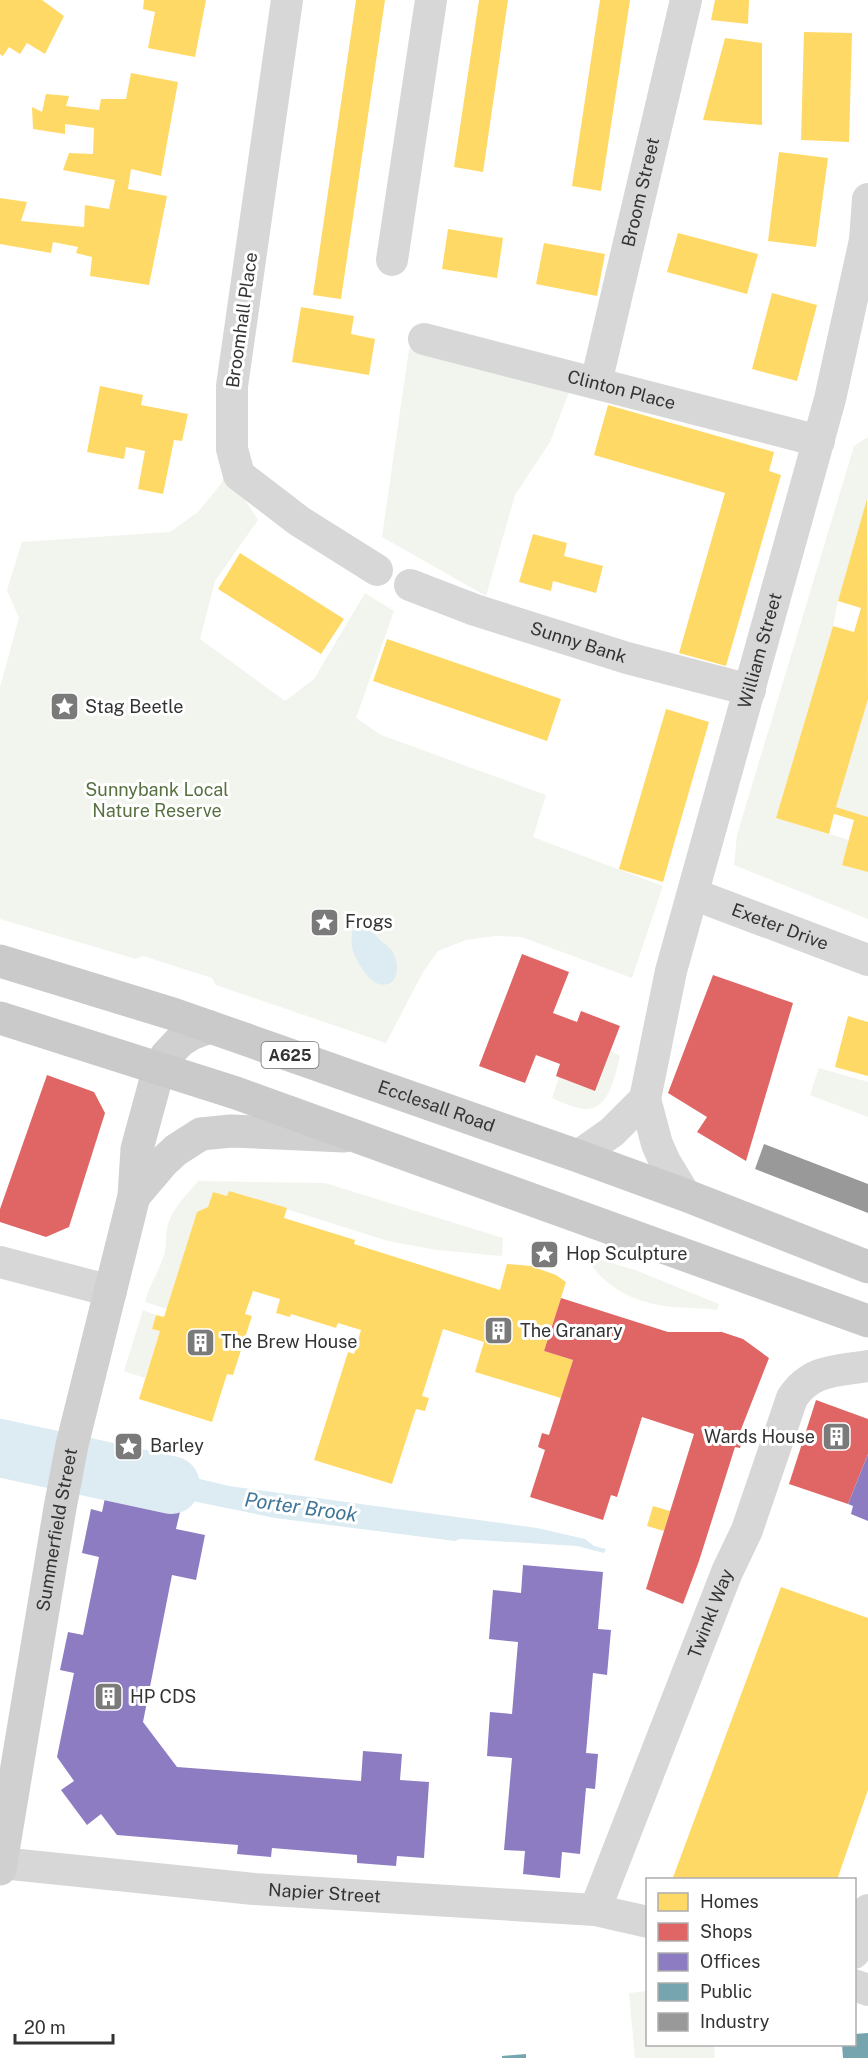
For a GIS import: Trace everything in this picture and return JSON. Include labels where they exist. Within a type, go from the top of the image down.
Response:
[{"type":"main road","name":"Ecclesall Road","points":[[0,961],[210,1027],[578,1156],[685,1195],[868,1267]]},
{"type":"main road","points":[[0,1018],[236,1093],[868,1321]]},
{"type":"street","name":"Broomhall Place","points":[[287,0],[232,386],[232,449],[239,475],[299,521],[377,570]]},
{"type":"street","points":[[392,260],[431,0]]},
{"type":"street","name":"Broom Street","points":[[596,383],[686,0]]},
{"type":"street","name":"William Street","points":[[685,1195],[657,1144],[645,1099],[671,971],[830,399],[865,240],[868,199]]},
{"type":"street","name":"Clinton Place","points":[[424,339],[819,441]]},
{"type":"street","name":"Sunny Bank","points":[[410,585],[475,610],[627,658],[750,690]]},
{"type":"street","name":"Exeter Drive","points":[[693,894],[868,960]]},
{"type":"street","name":"Summerfield Street","points":[[0,1865],[72,1445],[134,1196],[137,1149],[159,1068],[166,1056],[180,1041],[210,1027]]},
{"type":"street","points":[[578,1156],[612,1132],[645,1099]]},
{"type":"street","name":"Summerfield Street","points":[[134,1196],[162,1163],[195,1136],[211,1132],[355,1136]]},
{"type":"street","points":[[0,1263],[111,1291]]},
{"type":"street","name":"Twinkl Way","points":[[595,1910],[727,1572],[747,1530],[792,1398],[804,1382],[813,1377],[868,1366]]},
{"type":"street","name":"Napier Street","points":[[0,1865],[254,1889],[595,1910],[646,1922]]},
{"type":"street","points":[[856,1950],[868,1910]]},
{"type":"green space","points":[[409,349],[571,387],[550,442],[515,495],[486,596],[382,537]]},
{"type":"green space","points":[[868,437],[868,497],[833,626],[776,818],[849,840],[842,864],[868,872],[868,919],[734,865],[737,835],[854,446]]},
{"type":"green space","name":"Sunnybank Local Nature Reserve","points":[[226,470],[258,520],[215,581],[200,639],[285,701],[314,679],[365,593],[394,611],[356,718],[381,735],[546,795],[533,837],[663,886],[632,978],[522,937],[495,936],[466,940],[438,951],[423,972],[386,1043],[216,985],[212,978],[143,956],[136,959],[0,919],[0,687],[19,618],[7,590],[22,542],[170,532],[198,512],[221,484]]},
{"type":"green space","points":[[868,699],[868,817],[836,807]]},
{"type":"green space","points":[[611,1051],[620,1056],[610,1090],[599,1105],[583,1109],[552,1098],[559,1077],[595,1091]]},
{"type":"green space","points":[[819,1068],[868,1082],[868,1117],[810,1095]]},
{"type":"green space","points":[[198,1181],[325,1183],[503,1238],[502,1256],[437,1250],[388,1241],[229,1191],[227,1196],[213,1192],[208,1207],[197,1212],[167,1309],[145,1302],[164,1255],[167,1229],[172,1215]]},
{"type":"green space","points":[[585,1255],[635,1270],[719,1304],[717,1310],[661,1305],[623,1293],[602,1277]]},
{"type":"green space","points":[[143,1310],[156,1315],[152,1329],[160,1331],[145,1378],[124,1371]]},
{"type":"green space","points":[[646,1991],[646,2046],[714,2046],[715,2058],[635,2058],[629,1993]]},
{"type":"water","points":[[359,925],[368,928],[395,956],[397,968],[391,983],[379,984],[370,979],[359,963],[353,951],[352,932]]},
{"type":"water","points":[[0,1434],[37,1442],[31,1471],[0,1464]]},
{"type":"water","points":[[95,1454],[229,1486],[537,1528],[585,1539],[594,1546],[606,1549],[604,1553],[577,1546],[460,1539],[455,1541],[275,1518],[89,1480]]},
{"type":"building: Homes","points":[[0,0],[42,0],[64,16],[45,54],[27,43],[20,54],[9,47],[3,56],[0,54]]},
{"type":"building: Homes","points":[[144,0],[206,0],[195,57],[148,48],[155,12],[143,9]]},
{"type":"building: Homes","points":[[356,0],[385,0],[341,299],[313,295]]},
{"type":"building: Homes","points":[[479,0],[508,0],[483,172],[454,167]]},
{"type":"building: Homes","points":[[600,0],[630,0],[601,191],[572,186]]},
{"type":"building: Homes","points":[[715,0],[749,0],[748,24],[711,20]]},
{"type":"building: Homes","points":[[804,32],[852,33],[849,142],[801,140]]},
{"type":"building: Homes","points":[[725,38],[762,43],[762,125],[703,120]]},
{"type":"building: Homes","points":[[131,73],[178,82],[161,176],[131,169],[128,189],[167,196],[149,285],[90,276],[92,257],[76,253],[78,247],[53,242],[51,253],[0,244],[0,198],[27,202],[21,221],[84,227],[85,205],[109,209],[115,180],[63,170],[69,153],[93,154],[94,128],[65,124],[65,134],[33,129],[32,107],[42,112],[46,94],[69,96],[66,106],[99,110],[101,99],[126,99]]},
{"type":"building: Homes","points":[[779,152],[828,158],[816,247],[768,241]]},
{"type":"building: Homes","points":[[448,229],[503,238],[497,278],[442,269]]},
{"type":"building: Homes","points":[[678,233],[758,254],[747,294],[667,272]]},
{"type":"building: Homes","points":[[544,243],[605,254],[597,296],[536,284]]},
{"type":"building: Homes","points":[[772,293],[817,305],[797,381],[752,369]]},
{"type":"building: Homes","points":[[301,307],[354,316],[351,334],[375,339],[369,375],[292,362]]},
{"type":"building: Homes","points":[[100,386],[143,395],[141,405],[188,414],[182,441],[174,440],[163,494],[138,489],[145,451],[126,447],[124,459],[87,452]]},
{"type":"building: Homes","points":[[608,405],[774,452],[769,471],[781,475],[726,666],[679,653],[725,493],[594,455]]},
{"type":"building: Homes","points":[[867,499],[868,699],[836,807],[868,817],[868,872],[842,865],[854,820],[834,814],[829,834],[776,818],[833,626],[854,632],[861,608],[838,601]]},
{"type":"building: Homes","points":[[533,534],[567,543],[564,556],[603,566],[596,593],[553,581],[551,591],[519,582]]},
{"type":"building: Homes","points":[[240,553],[344,619],[321,654],[218,589]]},
{"type":"building: Homes","points":[[387,639],[561,699],[547,741],[373,681]]},
{"type":"building: Homes","points":[[666,709],[709,722],[663,882],[619,869]]},
{"type":"building: Homes","points":[[848,1016],[868,1022],[868,1076],[835,1067]]},
{"type":"building: Homes","name":"The Brew House","points":[[229,1191],[287,1208],[284,1218],[355,1240],[354,1244],[500,1290],[507,1264],[531,1266],[556,1275],[566,1282],[544,1351],[573,1360],[561,1398],[475,1372],[484,1342],[443,1329],[422,1396],[429,1398],[425,1411],[416,1409],[392,1484],[314,1460],[348,1352],[354,1354],[361,1330],[338,1323],[336,1328],[291,1314],[290,1317],[276,1313],[280,1299],[253,1291],[245,1314],[252,1316],[233,1375],[227,1374],[212,1422],[139,1399],[160,1331],[152,1329],[156,1315],[164,1317],[197,1212],[208,1207],[213,1192],[227,1196]]},
{"type":"building: Homes","points":[[653,1506],[670,1511],[664,1531],[647,1526]]},
{"type":"building: Homes","points":[[781,1587],[868,1618],[868,1790],[838,1878],[673,1878]]},
{"type":"building: Shops","points":[[522,954],[569,972],[553,1013],[577,1022],[581,1011],[620,1026],[595,1091],[556,1076],[560,1064],[536,1055],[525,1083],[479,1066]]},
{"type":"building: Shops","points":[[713,975],[793,1003],[746,1161],[697,1132],[707,1117],[668,1093]]},
{"type":"building: Shops","points":[[47,1075],[94,1092],[105,1113],[69,1227],[46,1237],[0,1222],[0,1209]]},
{"type":"building: Shops","points":[[561,1298],[668,1332],[722,1332],[743,1339],[769,1358],[740,1432],[745,1434],[740,1448],[735,1447],[683,1604],[646,1589],[694,1434],[642,1417],[617,1497],[611,1495],[603,1520],[530,1497],[545,1450],[538,1447],[542,1433],[549,1435],[573,1360],[544,1351]]},
{"type":"building: Shops","name":"Wards House","points":[[816,1400],[868,1419],[868,1454],[848,1504],[789,1484]]},
{"type":"building: Offices","points":[[868,1454],[868,1521],[851,1514],[853,1506],[848,1504]]},
{"type":"building: Offices","name":"HP CDS","points":[[108,1484],[183,1499],[176,1529],[205,1535],[196,1580],[172,1575],[143,1722],[177,1767],[361,1781],[363,1751],[402,1754],[400,1780],[429,1782],[424,1858],[397,1856],[396,1866],[357,1863],[357,1855],[272,1848],[271,1857],[237,1854],[238,1845],[117,1835],[101,1814],[87,1825],[61,1790],[74,1781],[57,1757],[74,1673],[60,1670],[68,1632],[83,1635],[99,1557],[82,1553],[91,1509],[102,1512]]},
{"type":"building: Offices","points":[[523,1565],[603,1572],[598,1629],[611,1630],[607,1675],[593,1673],[586,1753],[598,1754],[595,1789],[586,1788],[580,1854],[562,1852],[560,1878],[523,1874],[525,1851],[504,1850],[512,1758],[487,1756],[490,1712],[512,1714],[518,1642],[489,1639],[493,1590],[521,1593]]},
{"type":"building: Public","points":[[868,2033],[868,2058],[843,2058],[842,2046],[856,2046],[856,2034]]},
{"type":"building: Public","points":[[526,2054],[526,2058],[502,2058],[502,2056]]},
{"type":"building: Industry","points":[[764,1144],[868,1184],[868,1213],[755,1169]]},
{"type":"waterway","name":"Porter Brook","points":[[0,1448],[171,1485]]},
{"type":"place","name":"Stag Beetle","points":[[64,707]]},
{"type":"place","name":"Frogs","points":[[324,922]]},
{"type":"place","name":"Hop Sculpture","points":[[545,1254]]},
{"type":"place","name":"The Granary","points":[[499,1331]]},
{"type":"place","name":"The Brew House","points":[[200,1342]]},
{"type":"place","name":"Wards House","points":[[836,1437]]},
{"type":"place","name":"Barley","points":[[129,1446]]},
{"type":"place","name":"HP CDS","points":[[109,1697]]}]
